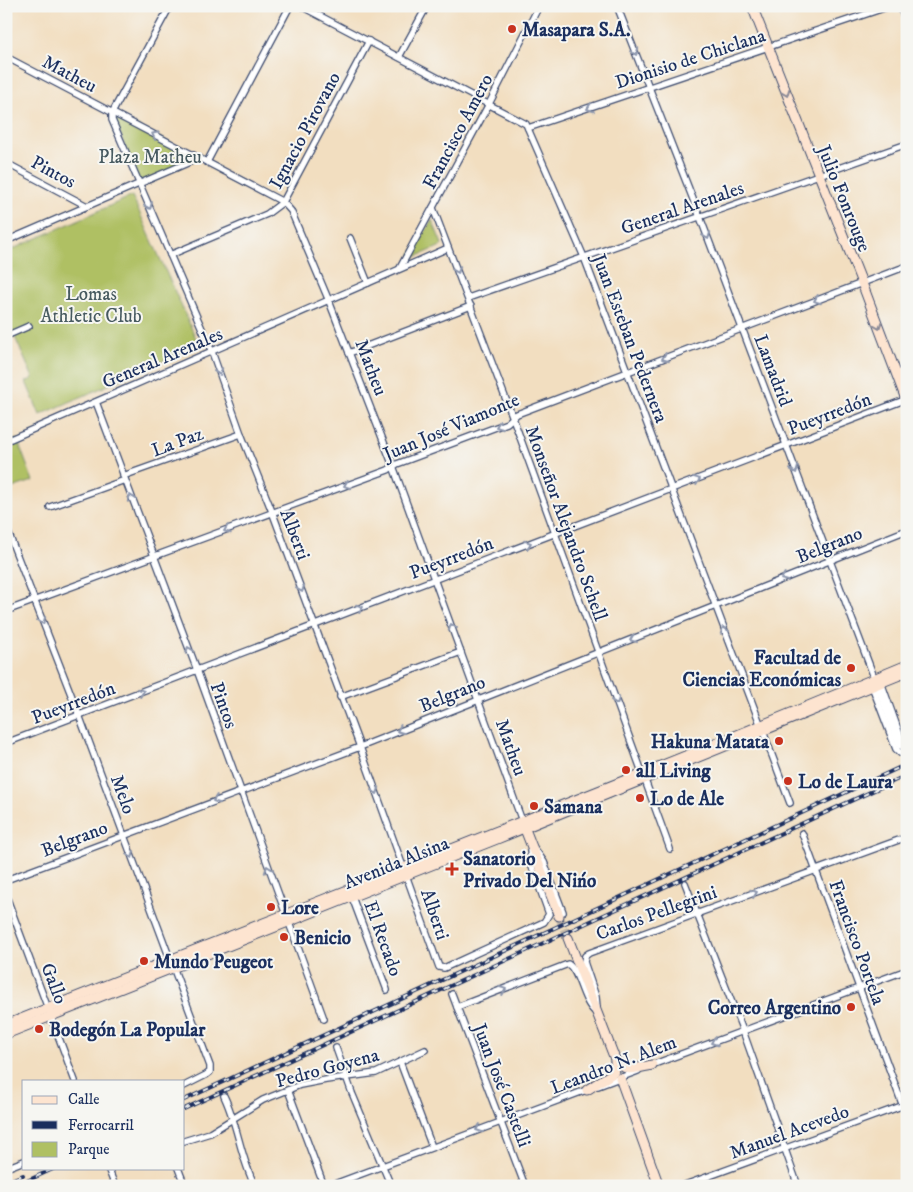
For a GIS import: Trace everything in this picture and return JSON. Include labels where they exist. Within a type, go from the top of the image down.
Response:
[{"type":"main road","name":"Julio Fonrouge","points":[[752,6],[862,283],[906,400]]},
{"type":"main road","name":"Avenida Alsina","points":[[876,683],[907,664]]},
{"type":"main road","name":"Avenida Alsina","points":[[6,1034],[50,1012],[171,963],[523,825],[761,728],[907,672]]},
{"type":"main road","name":"Avenida Alsina","points":[[287,918],[352,896],[405,871],[511,833],[523,825],[536,823],[642,776]]},
{"type":"main road","name":"Matheu","points":[[523,825],[561,914]]},
{"type":"main road","points":[[568,938],[615,1059],[622,1068],[629,1069],[652,1065]]},
{"type":"main road","name":"Avenida Alsina","points":[[6,1025],[50,1012]]},
{"type":"main road","points":[[587,1090],[612,1075],[615,1069],[615,1059]]},
{"type":"main road","points":[[620,1078],[659,1186]]},
{"type":"street","points":[[112,112],[170,6]]},
{"type":"street","points":[[207,162],[290,6]]},
{"type":"street","points":[[301,6],[522,121],[528,128]]},
{"type":"street","points":[[399,57],[427,6]]},
{"type":"street","name":"Francisco Amero","points":[[400,268],[489,104],[539,6]]},
{"type":"street","name":"Lamadrid","points":[[618,6],[900,746]]},
{"type":"street","name":"Dionisio de Chiclana","points":[[528,128],[890,6]]},
{"type":"street","points":[[900,6],[907,24]]},
{"type":"street","name":"Ignacio Pirovano","points":[[170,255],[267,214],[283,202],[369,41]]},
{"type":"street","name":"Matheu","points":[[6,57],[283,202],[293,214],[393,466],[523,825]]},
{"type":"street","name":"Alberti","points":[[112,112],[112,120],[212,352],[241,434],[360,746],[439,967],[444,968]]},
{"type":"street","name":"Juan Esteban Pedernera","points":[[528,128],[584,257],[629,372],[790,803]]},
{"type":"street","name":"General Arenales","points":[[468,298],[907,144]]},
{"type":"street","points":[[6,241],[198,158]]},
{"type":"street","name":"Pintos","points":[[6,163],[88,206]]},
{"type":"street","name":"Monseñor Alejandro Schell","points":[[433,208],[513,418],[670,849]]},
{"type":"street","points":[[350,238],[368,283]]},
{"type":"street","points":[[329,301],[448,248]]},
{"type":"street","name":"Juan José Viamonte","points":[[6,611],[273,514],[508,423],[518,414],[907,266]]},
{"type":"street","name":"General Arenales","points":[[6,441],[329,301]]},
{"type":"street","points":[[349,353],[471,306]]},
{"type":"street","points":[[6,336],[29,326]]},
{"type":"street","name":"Pueyrredón","points":[[6,743],[906,400]]},
{"type":"street","name":"Pintos","points":[[96,402],[197,670],[324,1019]]},
{"type":"street","name":"La Paz","points":[[50,507],[241,434]]},
{"type":"street","name":"Melo","points":[[6,527],[79,715],[210,1066],[210,1072],[185,1086]]},
{"type":"street","name":"Belgrano","points":[[6,880],[360,746],[907,530]]},
{"type":"street","points":[[340,697],[461,652]]},
{"type":"street","name":"Lamadrid","points":[[876,683],[904,746],[904,751],[900,753],[896,749],[876,683]]},
{"type":"street","name":"Matheu","points":[[444,968],[544,922],[549,914],[532,867],[529,841],[530,831],[536,823]]},
{"type":"street","points":[[511,833],[521,835],[529,841]]},
{"type":"street","name":"Francisco Portela","points":[[802,833],[859,988],[905,1105],[907,1117]]},
{"type":"street","name":"Carlos Pellegrini","points":[[597,1014],[596,997],[584,962],[585,956],[589,953],[907,838]]},
{"type":"street","points":[[685,883],[743,1031],[798,1186]]},
{"type":"street","name":"Gallo","points":[[6,896],[75,1080]]},
{"type":"street","name":"El Recado","points":[[352,896],[387,990]]},
{"type":"street","points":[[457,1007],[568,964],[574,970],[588,1005],[597,1014]]},
{"type":"street","name":"Leandro N. Alem","points":[[328,1186],[907,970]]},
{"type":"street","name":"Juan José Castelli","points":[[452,994],[502,1121],[525,1186]]},
{"type":"street","points":[[336,1048],[346,1078],[391,1186]]},
{"type":"street","name":"Pedro Goyena","points":[[185,1141],[210,1133],[263,1100],[288,1090],[315,1082],[376,1073],[425,1050]]},
{"type":"street","points":[[400,1062],[432,1147]]},
{"type":"street","points":[[288,1090],[324,1186]]},
{"type":"street","points":[[224,1096],[233,1119],[244,1162],[255,1186]]},
{"type":"street","name":"Manuel Acevedo","points":[[682,1186],[905,1105]]},
{"type":"street","points":[[6,1168],[22,1161]]},
{"type":"street","points":[[110,1170],[114,1186]]},
{"type":"street","points":[[179,1170],[185,1186]]},
{"type":"green space","name":"Plaza Matheu","points":[[112,113],[199,158],[139,184]]},
{"type":"green space","name":"Lomas Athletic Club","points":[[132,196],[199,345],[40,415],[26,382],[33,378],[6,317],[6,252]]},
{"type":"green space","points":[[432,220],[442,244],[441,246],[413,258],[411,254]]},
{"type":"green space","points":[[17,439],[33,481],[6,490],[6,443]]},
{"type":"tunnel","points":[[900,748],[907,766]]},
{"type":"tunnel","points":[[559,916],[568,938]]},
{"type":"railway","points":[[185,1100],[907,764]]},
{"type":"railway","points":[[185,1109],[907,775]]},
{"type":"railway","points":[[16,1186],[51,1170]]},
{"type":"railway","points":[[6,1182],[23,1175]]},
{"type":"place","name":"Masapara S.A.","points":[[512,29]]},
{"type":"place","name":"Facultad de Ciencias Económicas","points":[[851,668]]},
{"type":"place","name":"Hakuna Matata","points":[[779,741]]},
{"type":"place","name":"all Living","points":[[626,770]]},
{"type":"place","name":"Lo de Laura","points":[[788,781]]},
{"type":"place","name":"Lo de Ale","points":[[640,798]]},
{"type":"place","name":"Samana","points":[[534,806]]},
{"type":"place","name":"Sanatorio Privado Del Nińo","points":[[452,869]]},
{"type":"place","name":"Lore","points":[[271,907]]},
{"type":"place","name":"Benicio","points":[[284,937]]},
{"type":"place","name":"Mundo Peugeot","points":[[144,961]]},
{"type":"place","name":"Correo Argentino","points":[[851,1007]]},
{"type":"place","name":"Bodegón La Popular","points":[[39,1029]]}]
